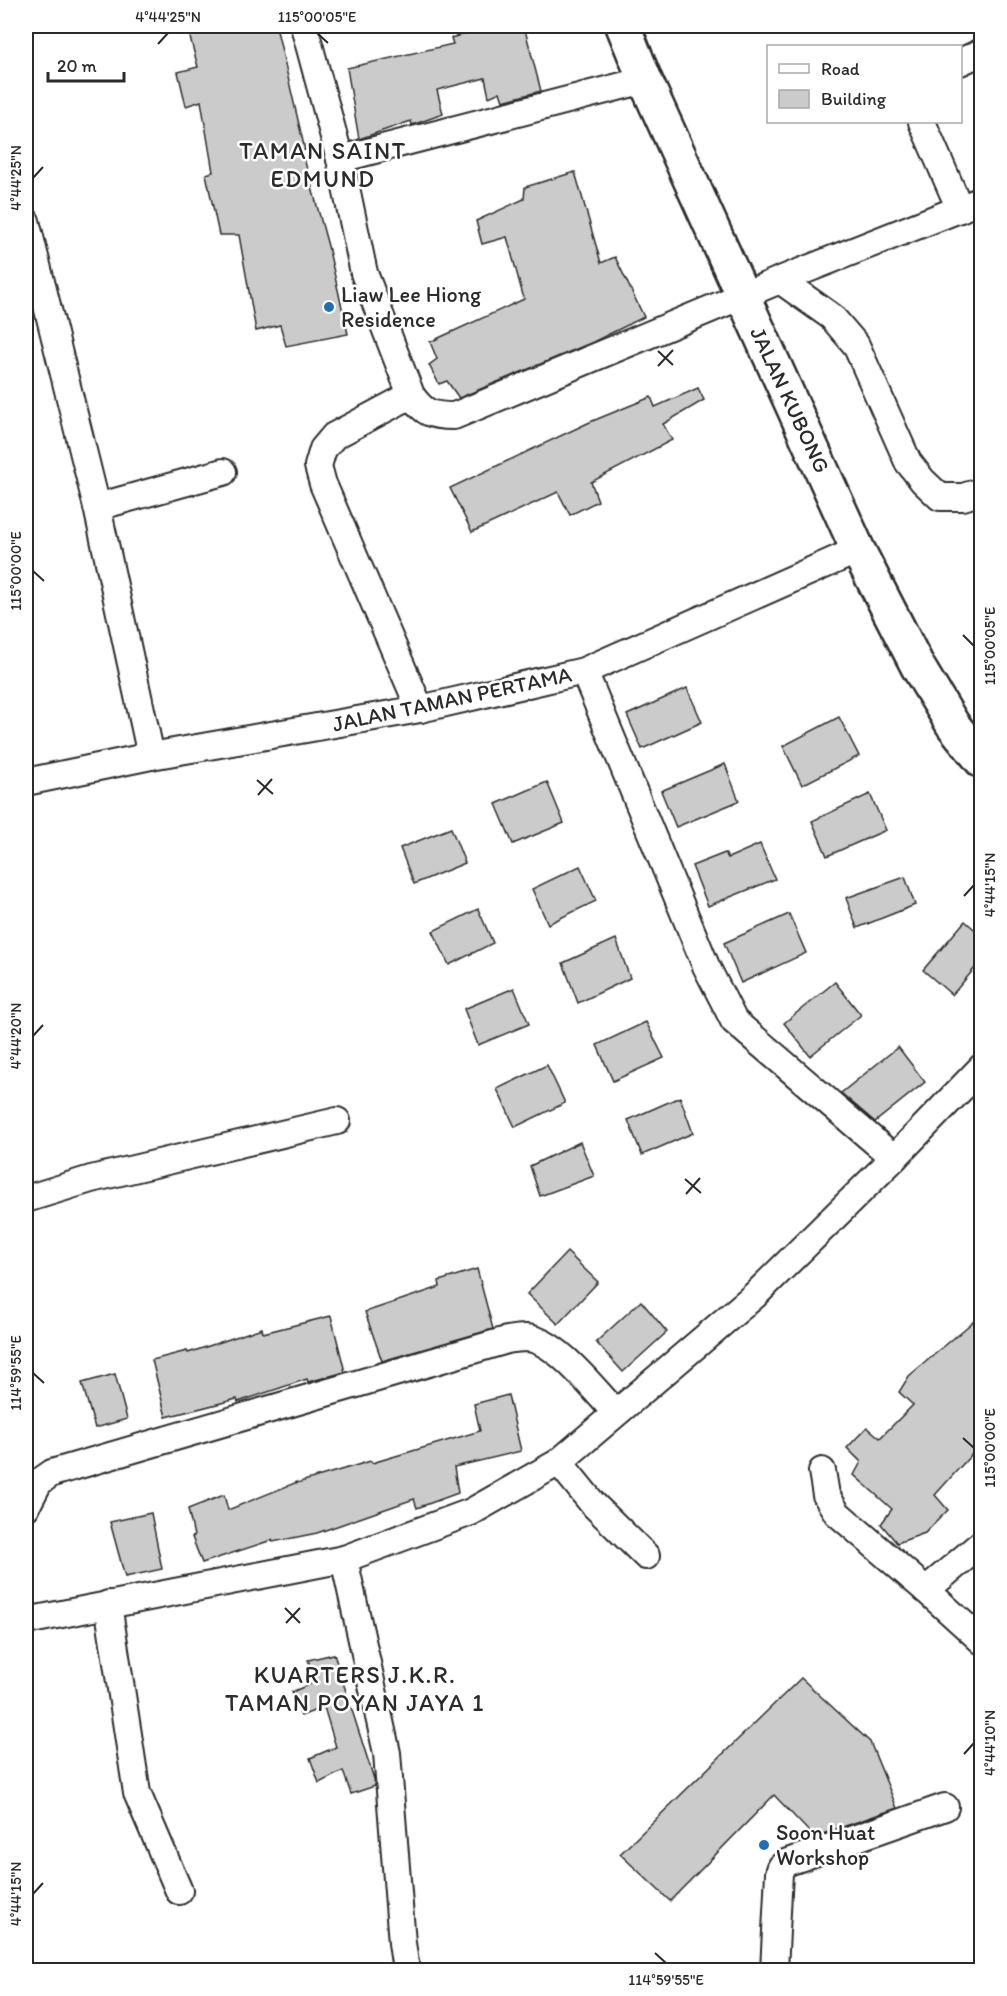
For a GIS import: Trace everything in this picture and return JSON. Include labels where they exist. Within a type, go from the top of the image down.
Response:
[{"type":"highway","name":"JALAN KUBONG","points":[[623,26],[645,80],[858,550],[918,666],[953,725],[981,761]]},
{"type":"street","points":[[304,26],[340,159],[364,273],[411,395],[420,408],[436,416],[454,416],[780,280],[970,205],[923,123]]},
{"type":"street","points":[[962,61],[981,52]]},
{"type":"street","points":[[340,159],[645,80]]},
{"type":"street","points":[[26,221],[97,507],[151,756]]},
{"type":"street","points":[[780,280],[832,317],[856,345],[908,462],[923,481],[940,497],[963,497],[981,491]]},
{"type":"street","points":[[411,395],[334,436],[323,448],[318,466],[323,484],[420,709]]},
{"type":"street","points":[[97,507],[223,472]]},
{"type":"street","name":"JALAN TAMAN PERTAMA","points":[[26,782],[151,756],[420,709],[584,671],[858,550]]},
{"type":"street","points":[[584,671],[706,966],[734,1021],[894,1158]]},
{"type":"street","points":[[26,1621],[344,1559],[471,1512],[559,1462],[755,1295],[894,1158],[981,1067]]},
{"type":"street","points":[[26,1199],[91,1179],[337,1121]]},
{"type":"street","points":[[26,1507],[39,1482],[51,1473],[507,1340],[527,1338],[547,1345],[561,1355],[616,1413]]},
{"type":"street","points":[[559,1462],[593,1503],[646,1556]]},
{"type":"street","points":[[822,1471],[826,1495],[837,1513],[981,1641]]},
{"type":"street","points":[[926,1590],[981,1543]]},
{"type":"street","points":[[344,1559],[387,1754],[406,1971]]},
{"type":"street","points":[[108,1604],[136,1793],[179,1891]]},
{"type":"street","points":[[774,1971],[781,1867],[788,1862],[945,1807]]},
{"type":"building","points":[[187,26],[276,26],[305,150],[302,151],[328,246],[348,334],[286,346],[280,325],[256,331],[239,235],[219,235],[206,174],[213,172],[201,101],[186,106],[178,72],[198,67]]},
{"type":"building","points":[[490,26],[524,26],[541,91],[503,101],[500,92],[489,97],[485,78],[437,90],[443,114],[412,125],[411,121],[359,139],[347,68],[453,44],[451,38]]},
{"type":"building","points":[[575,172],[601,263],[615,257],[644,317],[593,342],[459,398],[447,381],[439,384],[429,365],[437,359],[430,342],[524,299],[507,237],[482,244],[476,221],[524,199],[525,187]]},
{"type":"building","points":[[698,388],[704,400],[663,424],[672,440],[591,482],[598,501],[570,515],[558,492],[472,532],[450,488],[590,422],[651,397],[655,407]]},
{"type":"building","points":[[687,688],[702,722],[642,749],[627,715]]},
{"type":"building","points":[[839,717],[859,756],[802,785],[783,746]]},
{"type":"building","points":[[725,764],[739,801],[676,827],[661,791]]},
{"type":"building","points":[[547,782],[564,823],[513,844],[496,804]]},
{"type":"building","points":[[870,794],[886,830],[827,856],[812,821]]},
{"type":"building","points":[[451,828],[465,863],[414,884],[400,848]]},
{"type":"building","points":[[760,844],[775,879],[708,906],[692,866],[725,853],[728,858]]},
{"type":"building","points":[[580,866],[596,901],[548,924],[532,889]]},
{"type":"building","points":[[905,877],[915,905],[857,928],[846,898]]},
{"type":"building","points":[[478,909],[493,943],[449,965],[433,931]]},
{"type":"building","points":[[789,914],[806,953],[741,983],[724,943]]},
{"type":"building","points":[[965,921],[981,935],[981,961],[952,995],[923,970]]},
{"type":"building","points":[[616,939],[630,978],[578,1003],[563,963]]},
{"type":"building","points":[[835,982],[861,1015],[810,1056],[784,1023]]},
{"type":"building","points":[[514,988],[529,1024],[478,1045],[464,1009]]},
{"type":"building","points":[[646,1022],[664,1058],[613,1081],[597,1045]]},
{"type":"building","points":[[898,1047],[925,1082],[875,1122],[841,1093]]},
{"type":"building","points":[[547,1065],[565,1103],[515,1127],[497,1089]]},
{"type":"building","points":[[680,1097],[693,1133],[642,1155],[628,1120]]},
{"type":"building","points":[[580,1142],[594,1176],[540,1196],[530,1166]]},
{"type":"building","points":[[567,1252],[598,1282],[558,1324],[527,1294]]},
{"type":"building","points":[[477,1269],[493,1329],[382,1361],[365,1312],[440,1287],[439,1281]]},
{"type":"building","points":[[641,1301],[667,1332],[623,1372],[596,1342]]},
{"type":"building","points":[[981,1315],[981,1444],[935,1495],[948,1510],[925,1533],[897,1543],[881,1524],[892,1509],[854,1475],[861,1462],[847,1448],[867,1427],[880,1438],[913,1405],[899,1392],[909,1376]]},
{"type":"building","points":[[331,1316],[345,1372],[308,1382],[307,1379],[238,1402],[237,1399],[166,1417],[152,1360],[187,1351],[188,1353],[262,1328],[263,1333]]},
{"type":"building","points":[[115,1374],[127,1419],[95,1428],[82,1383]]},
{"type":"building","points":[[508,1395],[521,1451],[454,1467],[458,1493],[417,1508],[414,1499],[317,1533],[273,1542],[272,1540],[202,1563],[192,1537],[194,1536],[188,1509],[224,1495],[228,1510],[297,1482],[371,1461],[372,1463],[480,1431],[474,1404]]},
{"type":"building","points":[[151,1513],[162,1569],[125,1577],[110,1522]]},
{"type":"building","points":[[334,1654],[375,1786],[351,1794],[343,1771],[319,1783],[310,1758],[336,1747],[324,1707],[301,1716],[292,1692],[317,1681],[308,1660]]},
{"type":"building","points":[[801,1678],[870,1742],[897,1808],[814,1837],[774,1795],[670,1901],[620,1854]]},
{"type":"place","name":"Liaw Lee Hiong Residence","points":[[329,307]]},
{"type":"place","name":"Soon Huat Workshop","points":[[764,1845]]},
{"type":"district","name":"TAMAN SAINT EDMUND","points":[[323,164]]},
{"type":"district","name":"KUARTERS J.K.R. TAMAN POYAN JAYA 1","points":[[355,1688]]}]
